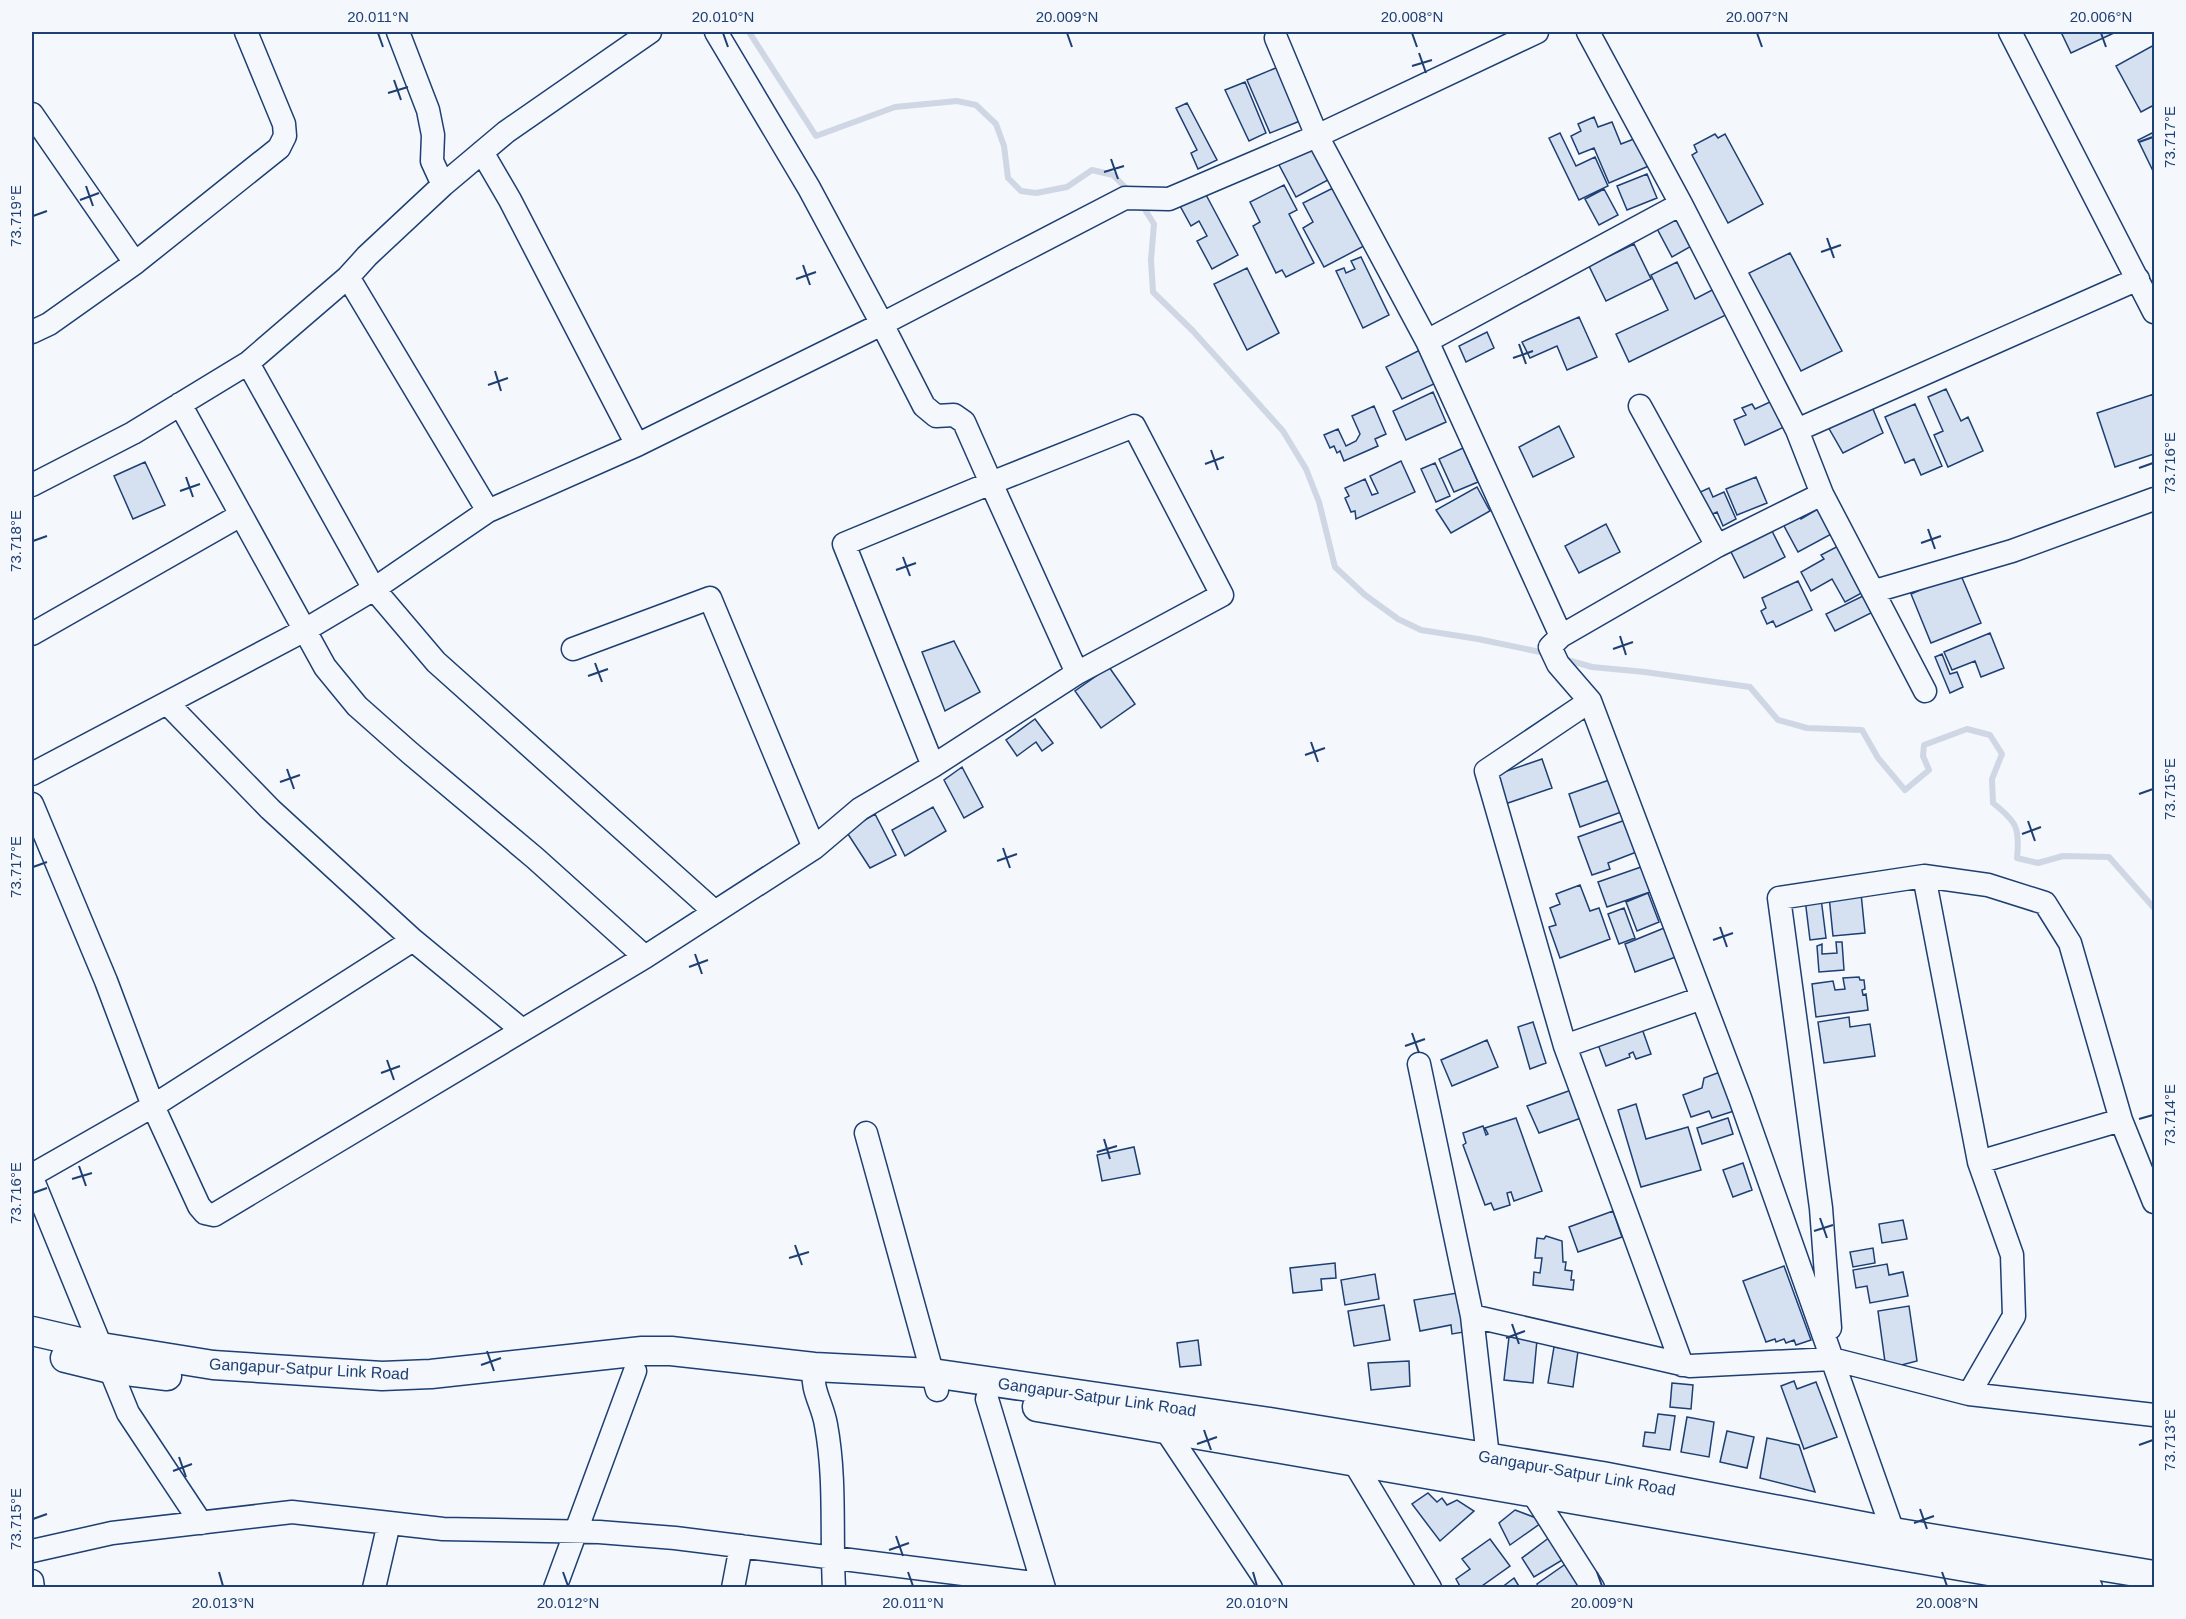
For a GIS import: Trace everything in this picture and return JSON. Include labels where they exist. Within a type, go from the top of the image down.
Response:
[{"type":"main road","name":"Gangapur-Satpur Link Road","points":[[32,1331],[106,1358],[237,1385],[381,1393],[466,1388],[635,1371],[813,1374],[935,1382],[1270,1422],[1355,1449]]},
{"type":"main road","name":"Gangapur-Satpur Link Road","points":[[32,1350],[106,1358],[382,1376],[431,1374],[642,1351],[671,1352],[813,1374]]},
{"type":"main road","name":"Gangapur-Satpur Link Road","points":[[935,1382],[987,1399],[1165,1429],[1355,1449],[1487,1471],[1602,1476],[2088,1587]]},
{"type":"main road","name":"Gangapur-Satpur Link Road","points":[[1487,1471],[1532,1492],[1897,1544],[2154,1575]]},
{"type":"street","points":[[32,332],[49,324],[135,264],[279,148],[283,142],[284,124],[246,32]]},
{"type":"street","points":[[716,32],[809,188],[924,406],[936,416],[954,415],[964,422],[1077,673]]},
{"type":"street","points":[[32,774],[305,630],[374,589],[488,511],[637,445],[882,324],[1125,198],[1169,199],[1317,136],[1538,32]]},
{"type":"street","points":[[1588,32],[1681,204],[1797,430],[1822,494],[1926,691]]},
{"type":"street","points":[[2010,32],[2154,312]]},
{"type":"street","points":[[402,34],[428,110],[433,135],[432,161],[443,185]]},
{"type":"street","points":[[32,485],[133,433],[248,363],[348,277],[367,256],[443,185],[482,152],[641,34]]},
{"type":"street","points":[[1276,38],[1317,136],[1427,341],[1556,649],[1590,701],[1740,1098],[1897,1544]]},
{"type":"street","points":[[32,114],[135,264]]},
{"type":"street","points":[[482,152],[510,200],[637,445]]},
{"type":"street","points":[[1427,341],[1681,204]]},
{"type":"street","points":[[348,277],[488,511]]},
{"type":"street","points":[[1797,430],[2138,279]]},
{"type":"street","points":[[248,363],[374,589],[436,662],[716,912]]},
{"type":"street","points":[[180,404],[325,667],[357,706],[535,858],[645,957]]},
{"type":"street","points":[[1640,406],[1717,546]]},
{"type":"street","points":[[32,804],[106,981],[153,1106],[199,1206],[206,1213],[214,1215],[645,957],[814,848],[860,809],[933,766],[1077,673],[1222,595],[1134,426],[844,544],[933,766]]},
{"type":"street","points":[[1556,649],[1717,546],[1822,494]]},
{"type":"street","points":[[1875,591],[2012,551],[2154,499]]},
{"type":"street","points":[[32,634],[242,515]]},
{"type":"street","points":[[573,649],[710,598],[814,848]]},
{"type":"street","points":[[1590,701],[1486,771],[1565,1046],[1682,1365]]},
{"type":"street","points":[[167,703],[249,789],[413,940],[522,1030]]},
{"type":"street","points":[[1832,1359],[1821,1209],[1779,898],[1924,876],[1988,885],[2045,903],[2070,943],[2121,1120],[2154,1202]]},
{"type":"street","points":[[1924,876],[1979,1162],[2012,1255],[2014,1316],[1969,1394]]},
{"type":"street","points":[[201,1522],[128,1413],[32,1177],[153,1106],[413,940]]},
{"type":"street","points":[[1565,1046],[1702,998]]},
{"type":"street","points":[[1419,1064],[1472,1316],[1487,1471]]},
{"type":"street","points":[[1979,1162],[2121,1120]]},
{"type":"street","points":[[866,1133],[935,1382]]},
{"type":"street","points":[[1472,1316],[1682,1365],[1832,1359],[1969,1394],[2154,1414]]},
{"type":"street","points":[[555,1587],[635,1371]]},
{"type":"street","points":[[813,1374],[826,1424],[834,1512],[832,1558],[834,1587]]},
{"type":"street","points":[[32,1551],[112,1533],[292,1512],[443,1529],[576,1532],[675,1538],[1043,1586],[987,1399]]},
{"type":"street","points":[[1165,1429],[1271,1587]]},
{"type":"street","points":[[1355,1449],[1430,1587]]},
{"type":"street","points":[[1532,1492],[1593,1587]]},
{"type":"street","points":[[374,1587],[389,1523]]},
{"type":"street","points":[[733,1587],[741,1546]]},
{"type":"street","points":[[32,1581],[33,1587]]},
{"type":"building","points":[[2061,32],[2116,32],[2071,53]]},
{"type":"building","points":[[2154,45],[2154,105],[2141,112],[2116,66]]},
{"type":"building","points":[[1278,67],[1300,121],[1270,133],[1247,80]]},
{"type":"building","points":[[1245,82],[1266,133],[1249,141],[1225,90]]},
{"type":"building","points":[[1187,103],[1217,160],[1198,169],[1191,153],[1197,150],[1176,108]]},
{"type":"building","points":[[1594,117],[1598,127],[1612,122],[1621,144],[1639,137],[1651,165],[1609,183],[1594,148],[1579,154],[1571,136],[1581,131],[1578,124]]},
{"type":"building","points":[[2154,132],[2154,173],[2138,140]]},
{"type":"building","points":[[1560,133],[1576,166],[1595,157],[1608,186],[1579,200],[1549,138]]},
{"type":"building","points":[[1715,134],[1718,138],[1725,134],[1763,204],[1728,223],[1692,155],[1697,152],[1694,145]]},
{"type":"building","points":[[1309,144],[1328,180],[1296,197],[1277,161]]},
{"type":"building","points":[[1647,174],[1657,198],[1627,210],[1617,186]]},
{"type":"building","points":[[1284,185],[1297,210],[1289,214],[1314,263],[1286,277],[1282,270],[1276,273],[1253,226],[1260,222],[1250,202]]},
{"type":"building","points":[[1333,188],[1364,246],[1324,267],[1303,228],[1313,222],[1303,203]]},
{"type":"building","points":[[1604,189],[1618,215],[1599,225],[1585,199]]},
{"type":"building","points":[[1204,191],[1238,255],[1212,269],[1197,241],[1207,236],[1199,221],[1191,226],[1179,204]]},
{"type":"building","points":[[1679,215],[1695,244],[1672,257],[1654,223]]},
{"type":"building","points":[[1634,244],[1651,279],[1606,301],[1589,266]]},
{"type":"building","points":[[1790,253],[1842,351],[1801,371],[1749,273]]},
{"type":"building","points":[[1361,257],[1389,315],[1363,328],[1336,271],[1344,268],[1346,273],[1355,269],[1351,261]]},
{"type":"building","points":[[1677,262],[1695,299],[1716,288],[1728,314],[1629,362],[1616,334],[1668,310],[1651,275]]},
{"type":"building","points":[[1247,268],[1279,333],[1247,350],[1214,284]]},
{"type":"building","points":[[1579,317],[1597,357],[1567,370],[1557,346],[1530,358],[1522,342]]},
{"type":"building","points":[[1487,332],[1494,348],[1466,362],[1459,346]]},
{"type":"building","points":[[1420,350],[1436,383],[1402,399],[1386,367]]},
{"type":"building","points":[[1946,389],[1961,421],[1968,417],[1983,451],[1948,467],[1934,435],[1943,431],[1928,397]]},
{"type":"building","points":[[1433,392],[1446,422],[1406,440],[1393,411]]},
{"type":"building","points":[[2154,394],[2154,454],[2115,467],[2097,413]]},
{"type":"building","points":[[1772,401],[1784,427],[1745,445],[1734,420],[1746,415],[1742,408],[1752,404],[1755,409]]},
{"type":"building","points":[[1870,402],[1883,433],[1843,453],[1827,425]]},
{"type":"building","points":[[1915,404],[1942,466],[1921,475],[1914,459],[1905,463],[1885,417]]},
{"type":"building","points":[[1374,406],[1386,434],[1375,439],[1378,446],[1344,461],[1340,451],[1337,453],[1334,446],[1330,448],[1324,435],[1338,429],[1346,446],[1356,441],[1360,434],[1352,416]]},
{"type":"building","points":[[1559,426],[1574,457],[1533,477],[1519,447]]},
{"type":"building","points":[[1463,448],[1478,482],[1454,492],[1439,459]]},
{"type":"building","points":[[1401,461],[1415,492],[1356,519],[1355,511],[1351,512],[1345,498],[1349,496],[1345,488],[1365,479],[1372,495],[1378,493],[1370,476]]},
{"type":"building","points":[[145,462],[165,505],[133,519],[114,476]]},
{"type":"building","points":[[1435,463],[1450,496],[1436,502],[1421,469]]},
{"type":"building","points":[[1756,477],[1767,503],[1737,515],[1726,489]]},
{"type":"building","points":[[1477,487],[1490,511],[1451,533],[1436,510]]},
{"type":"building","points":[[1709,488],[1713,497],[1724,492],[1736,519],[1723,526],[1717,512],[1706,517],[1696,494]]},
{"type":"building","points":[[1823,506],[1837,531],[1798,552],[1783,524],[1799,516],[1801,519]]},
{"type":"building","points":[[1606,524],[1620,552],[1579,573],[1565,546]]},
{"type":"building","points":[[1771,529],[1785,557],[1744,578],[1730,550]]},
{"type":"building","points":[[1844,543],[1869,589],[1845,602],[1832,579],[1811,591],[1801,572],[1824,559],[1821,555]]},
{"type":"building","points":[[1960,573],[1981,623],[1931,643],[1911,594]]},
{"type":"building","points":[[1798,581],[1812,610],[1776,627],[1773,621],[1767,624],[1761,611],[1766,608],[1762,598]]},
{"type":"building","points":[[1869,593],[1877,610],[1835,631],[1826,614]]},
{"type":"building","points":[[1990,633],[2004,668],[1981,677],[1975,661],[1952,670],[1944,652]]},
{"type":"building","points":[[954,641],[980,692],[945,711],[922,652]]},
{"type":"building","points":[[1942,654],[1950,674],[1957,672],[1963,687],[1950,693],[1935,657]]},
{"type":"building","points":[[1109,667],[1135,704],[1101,728],[1075,691]]},
{"type":"building","points":[[1035,719],[1053,743],[1042,751],[1036,742],[1017,756],[1006,740]]},
{"type":"building","points":[[1542,759],[1552,788],[1505,804],[1495,775]]},
{"type":"building","points":[[962,767],[983,807],[964,818],[944,780]]},
{"type":"building","points":[[1612,779],[1624,811],[1580,827],[1569,794]]},
{"type":"building","points":[[933,807],[946,831],[905,856],[892,830]]},
{"type":"building","points":[[875,814],[896,855],[870,868],[846,831]]},
{"type":"building","points":[[1628,819],[1639,851],[1608,863],[1610,869],[1592,875],[1578,837]]},
{"type":"building","points":[[1641,867],[1650,892],[1607,907],[1598,882]]},
{"type":"building","points":[[1580,885],[1590,911],[1599,908],[1610,939],[1560,958],[1549,927],[1556,925],[1550,908],[1560,904],[1556,894]]},
{"type":"building","points":[[1648,893],[1659,922],[1637,931],[1626,902]]},
{"type":"building","points":[[1861,893],[1865,933],[1833,936],[1829,896]]},
{"type":"building","points":[[1821,898],[1826,938],[1810,940],[1805,899]]},
{"type":"building","points":[[1624,908],[1635,938],[1619,944],[1608,914]]},
{"type":"building","points":[[1669,926],[1681,955],[1635,972],[1625,944]]},
{"type":"building","points":[[1836,942],[1842,942],[1844,970],[1819,972],[1817,946],[1822,944],[1822,954],[1837,953]]},
{"type":"building","points":[[1859,977],[1860,980],[1864,980],[1865,989],[1862,990],[1863,995],[1866,994],[1868,1010],[1816,1017],[1812,984],[1833,981],[1835,990],[1845,989],[1843,978]]},
{"type":"building","points":[[1849,1017],[1850,1027],[1870,1024],[1875,1056],[1824,1063],[1818,1022]]},
{"type":"building","points":[[1533,1022],[1546,1063],[1530,1069],[1518,1027]]},
{"type":"building","points":[[1640,1023],[1651,1054],[1636,1059],[1633,1052],[1629,1054],[1630,1057],[1606,1066],[1596,1039]]},
{"type":"building","points":[[1487,1040],[1498,1067],[1452,1086],[1441,1060]]},
{"type":"building","points":[[1720,1072],[1734,1111],[1712,1118],[1709,1111],[1691,1117],[1683,1095],[1702,1088],[1704,1078]]},
{"type":"building","points":[[1574,1089],[1584,1117],[1539,1133],[1527,1106]]},
{"type":"building","points":[[1636,1104],[1646,1139],[1688,1127],[1701,1170],[1641,1187],[1618,1110]]},
{"type":"building","points":[[1516,1118],[1542,1191],[1514,1201],[1511,1192],[1507,1193],[1510,1205],[1494,1210],[1491,1203],[1485,1205],[1463,1145],[1466,1143],[1463,1133],[1483,1126],[1486,1135],[1488,1134],[1485,1128]]},
{"type":"building","points":[[1728,1118],[1733,1134],[1702,1144],[1697,1128]]},
{"type":"building","points":[[1134,1147],[1140,1174],[1102,1181],[1097,1155]]},
{"type":"building","points":[[1743,1163],[1752,1190],[1733,1197],[1723,1170]]},
{"type":"building","points":[[1613,1211],[1622,1237],[1578,1252],[1569,1227]]},
{"type":"building","points":[[1903,1220],[1907,1239],[1882,1243],[1879,1224]]},
{"type":"building","points":[[1546,1236],[1562,1241],[1563,1262],[1566,1262],[1565,1270],[1572,1271],[1573,1290],[1533,1285],[1534,1272],[1540,1273],[1542,1258],[1535,1258],[1537,1238],[1544,1239]]},
{"type":"building","points":[[1873,1248],[1875,1263],[1853,1267],[1850,1252]]},
{"type":"building","points":[[1335,1263],[1336,1278],[1321,1279],[1322,1290],[1293,1293],[1290,1268]]},
{"type":"building","points":[[1887,1264],[1889,1275],[1903,1272],[1908,1296],[1870,1303],[1867,1286],[1856,1288],[1853,1270]]},
{"type":"building","points":[[1784,1266],[1811,1340],[1796,1345],[1794,1340],[1786,1343],[1784,1339],[1766,1342],[1743,1281]]},
{"type":"building","points":[[1375,1274],[1379,1299],[1345,1305],[1341,1280]]},
{"type":"building","points":[[1457,1293],[1464,1332],[1452,1334],[1451,1325],[1420,1331],[1414,1300]]},
{"type":"building","points":[[1384,1305],[1390,1340],[1354,1346],[1348,1311]]},
{"type":"building","points":[[1909,1306],[1917,1361],[1886,1369],[1878,1311]]},
{"type":"building","points":[[1509,1337],[1537,1340],[1533,1383],[1504,1380]]},
{"type":"building","points":[[1198,1340],[1201,1365],[1180,1367],[1177,1343]]},
{"type":"building","points":[[1554,1347],[1578,1351],[1573,1387],[1548,1383]]},
{"type":"building","points":[[1409,1361],[1410,1386],[1371,1390],[1368,1363]]},
{"type":"building","points":[[1794,1381],[1797,1389],[1816,1382],[1837,1437],[1804,1449],[1781,1386]]},
{"type":"building","points":[[1672,1383],[1693,1385],[1691,1409],[1670,1407]]},
{"type":"building","points":[[1658,1414],[1675,1416],[1670,1450],[1643,1446],[1645,1432],[1655,1433]]},
{"type":"building","points":[[1687,1417],[1714,1422],[1709,1457],[1681,1452]]},
{"type":"building","points":[[1727,1431],[1754,1437],[1747,1468],[1720,1462]]},
{"type":"building","points":[[1767,1438],[1799,1445],[1815,1492],[1760,1478]]},
{"type":"building","points":[[1428,1493],[1437,1502],[1442,1498],[1447,1505],[1457,1500],[1474,1511],[1440,1541],[1412,1504]]},
{"type":"building","points":[[1515,1510],[1544,1521],[1510,1545],[1499,1523]]},
{"type":"building","points":[[1550,1537],[1564,1559],[1534,1577],[1522,1558]]},
{"type":"building","points":[[1490,1539],[1510,1566],[1479,1588],[1461,1588],[1456,1579],[1470,1569],[1462,1559]]},
{"type":"building","points":[[1567,1563],[1584,1588],[1539,1588],[1537,1584]]},
{"type":"building","points":[[1514,1578],[1520,1588],[1501,1588]]},
{"type":"waterway","points":[[749,32],[816,136],[895,107],[957,101],[976,105],[996,124],[1004,146],[1008,178],[1021,191],[1036,193],[1067,187],[1092,170],[1113,175],[1129,191]]},
{"type":"waterway","points":[[1142,205],[1154,224],[1151,260],[1153,292],[1193,331],[1283,431],[1306,469],[1319,502],[1335,567],[1365,595],[1398,619],[1421,630],[1545,653]]},
{"type":"waterway","points":[[1564,659],[1592,667],[1750,687],[1778,720],[1807,728],[1862,730],[1878,758],[1905,790],[1929,770],[1923,756],[1924,745],[1967,729],[1990,735],[2002,754],[1992,779],[1993,803],[2007,815],[2015,826],[2018,839],[2017,858],[2038,863],[2063,856],[2109,857],[2154,908]]}]
